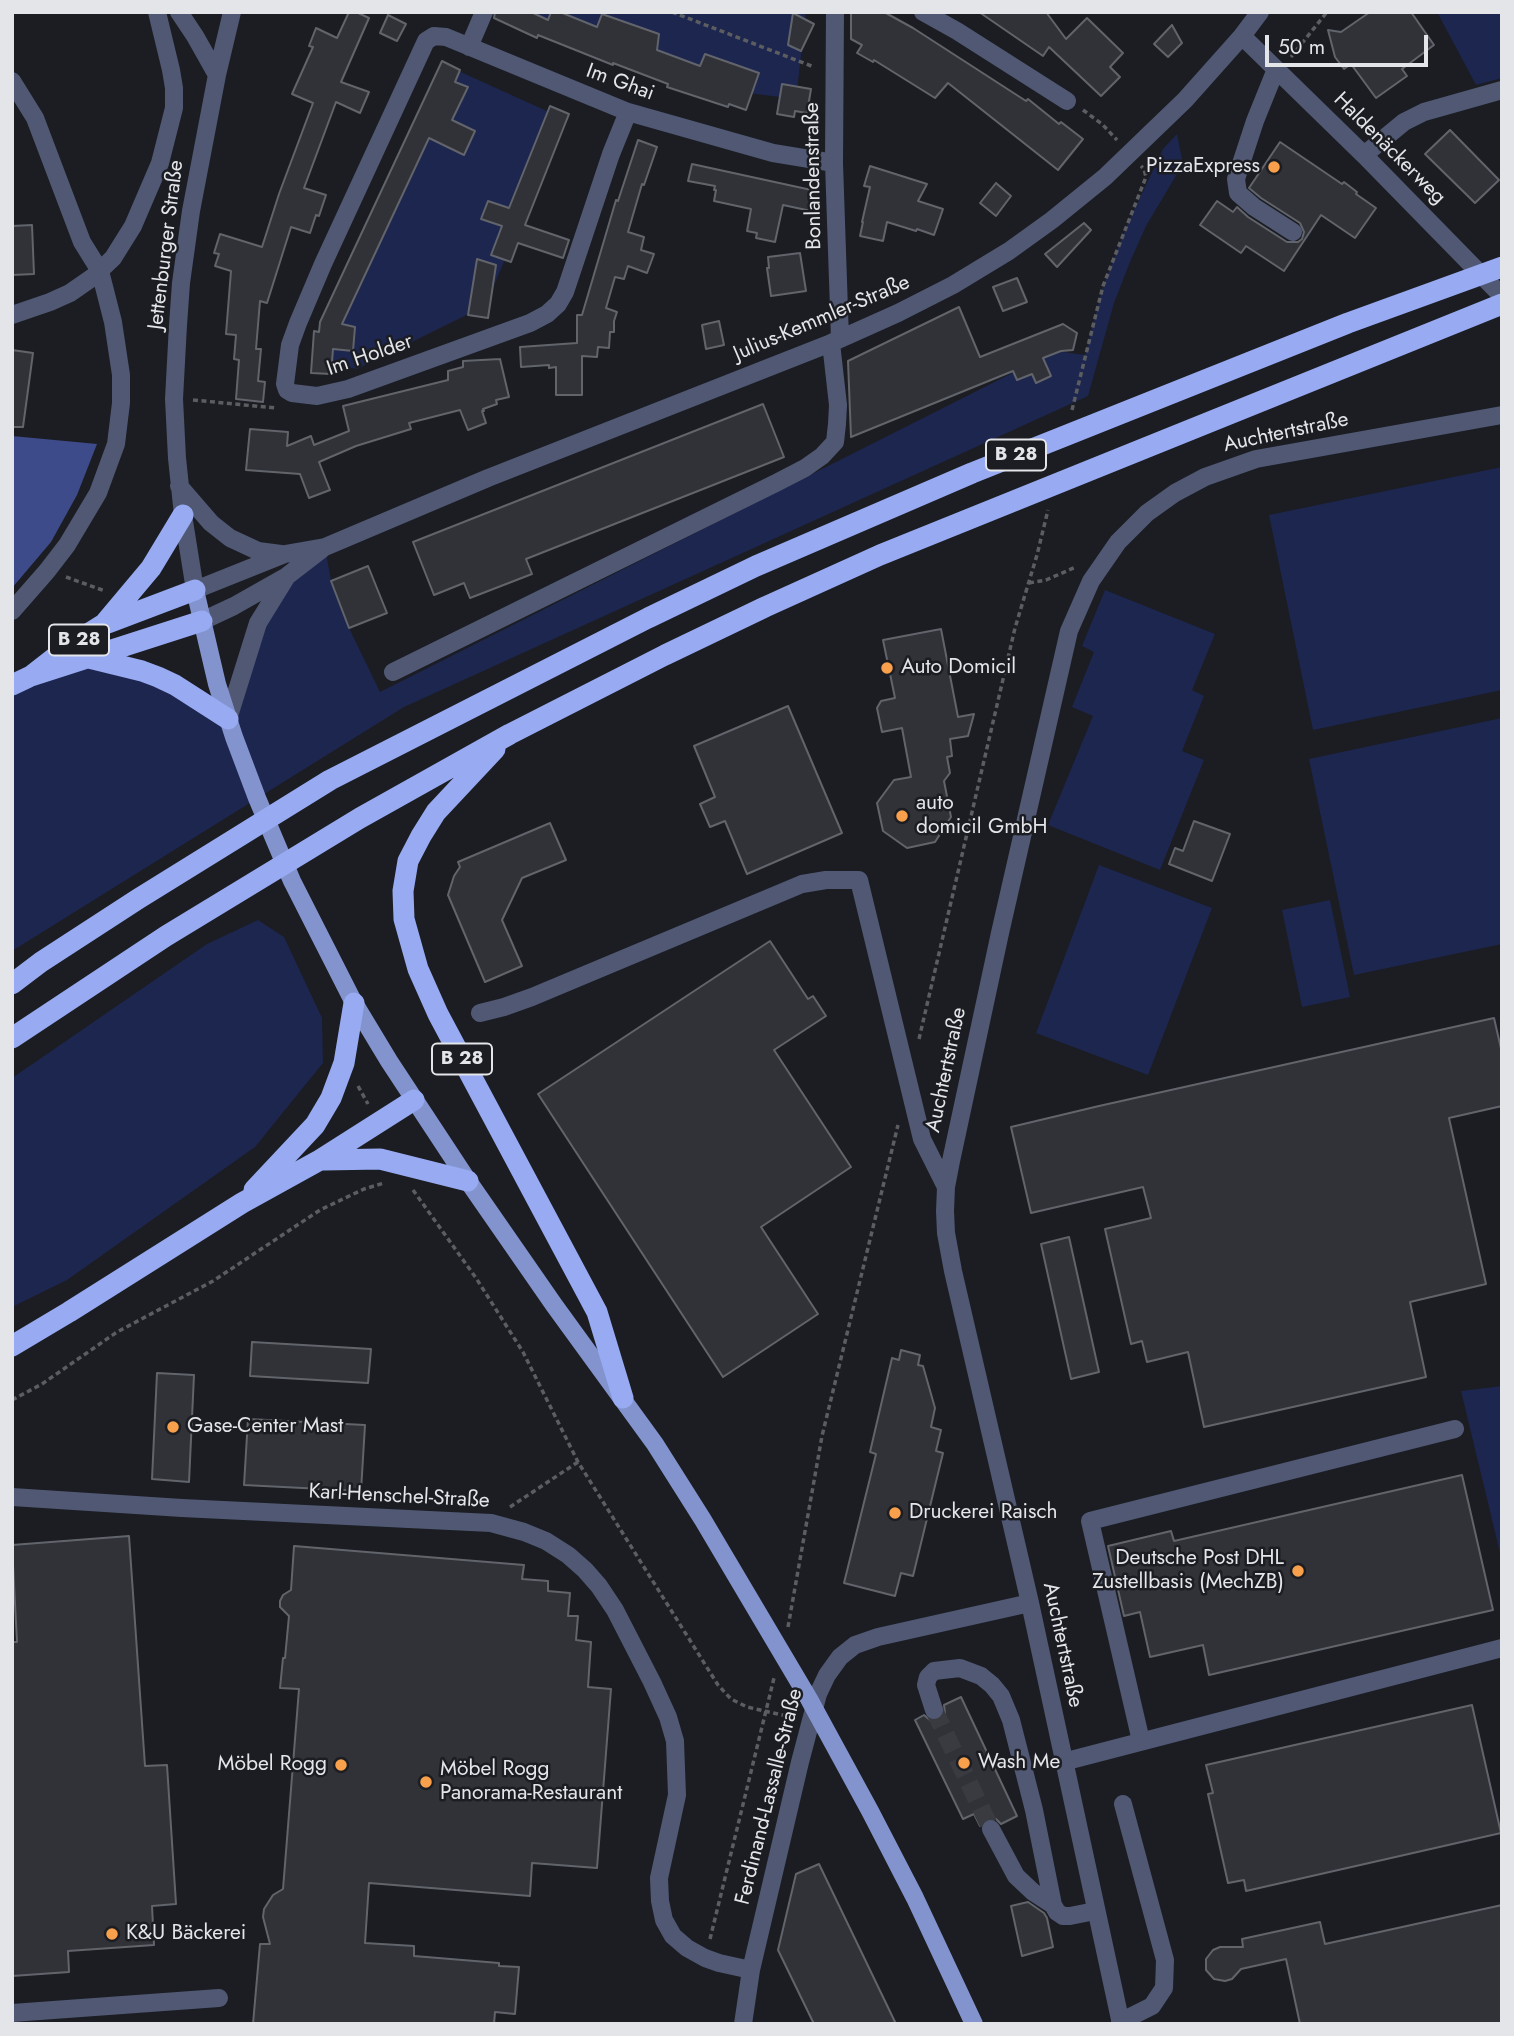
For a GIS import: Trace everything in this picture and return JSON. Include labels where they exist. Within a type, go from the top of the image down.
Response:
[{"type":"highway","name":"B 28","points":[[12,984],[41,962],[172,877],[330,780],[756,566],[972,473],[1133,408],[1348,323],[1502,267]]},
{"type":"highway","name":"B 28","points":[[12,1038],[115,969],[360,818],[510,734],[665,655],[822,580],[1502,304]]},
{"type":"highway","name":"B 28","points":[[104,624],[156,562],[183,515]]},
{"type":"highway","name":"B 28","points":[[21,680],[104,624],[195,590]]},
{"type":"highway","name":"B 28","points":[[21,680],[202,621]]},
{"type":"highway","name":"B 28","points":[[87,657],[158,677],[175,685],[231,728]]},
{"type":"highway","name":"B 28","points":[[510,734],[436,812],[421,836],[408,861],[402,891],[404,919],[418,969],[438,1014],[597,1312],[623,1398]]},
{"type":"highway","points":[[12,971],[41,962]]},
{"type":"highway","points":[[242,1203],[315,1125],[331,1098],[344,1063],[354,1003]]},
{"type":"highway","points":[[12,1346],[242,1203],[318,1161],[414,1101]]},
{"type":"highway","points":[[318,1161],[380,1159],[468,1181]]},
{"type":"main road","name":"Jettenburger Straße","points":[[195,590],[231,728],[292,881],[354,1003],[414,1101],[468,1181],[655,1444],[747,1592],[870,1811],[915,1898],[974,2024]]},
{"type":"street","points":[[12,315],[70,293],[100,271],[124,243],[134,226],[153,183],[174,108],[174,89],[157,12]]},
{"type":"street","points":[[178,12],[217,75]]},
{"type":"street","name":"Jettenburger Straße","points":[[195,590],[179,486],[174,399],[181,283],[191,211],[232,12]]},
{"type":"street","points":[[469,47],[484,12]]},
{"type":"street","name":"Bonlandenstraße","points":[[393,672],[786,478],[822,456],[835,442],[838,405],[834,163],[835,12]]},
{"type":"street","points":[[923,12],[1067,101]]},
{"type":"street","name":"Julius-Kemmler-Straße","points":[[195,590],[285,554],[325,547],[488,478],[836,341],[953,285],[1009,251],[1079,200],[1185,100],[1260,12]]},
{"type":"street","name":"Im Ghai","points":[[292,393],[287,390],[285,384],[290,345],[298,323],[426,41],[434,36],[446,37],[628,112],[773,153],[834,163]]},
{"type":"street","name":"Haldenäckerweg","points":[[1242,36],[1364,155],[1502,296]]},
{"type":"street","points":[[1278,71],[1255,121],[1236,179],[1238,193],[1254,207],[1293,232]]},
{"type":"street","points":[[12,81],[35,118],[82,242],[100,271],[113,322],[121,375],[116,444],[97,493],[83,520],[47,571],[12,611]]},
{"type":"street","points":[[1364,155],[1404,122],[1424,112],[1502,90]]},
{"type":"street","name":"Im Holder","points":[[292,393],[317,396],[348,390],[530,323],[547,314],[558,304],[565,292],[628,112]]},
{"type":"street","name":"Auchtertstraße","points":[[1120,2023],[1030,1603],[946,1233],[946,1187],[1000,933],[1069,631],[1091,581],[1109,554],[1137,521],[1161,502],[1205,477],[1256,459],[1502,415]]},
{"type":"street","points":[[179,486],[211,523],[230,538],[258,551],[285,554]]},
{"type":"street","name":"Julius-Kemmler-Straße","points":[[202,621],[287,576],[325,547]]},
{"type":"street","name":"Julius-Kemmler-Straße","points":[[231,728],[258,623],[287,576]]},
{"type":"street","points":[[480,1013],[532,998],[802,884],[826,880],[859,880],[922,1139],[946,1187]]},
{"type":"street","points":[[1141,1741],[1090,1521],[1455,1429]]},
{"type":"street","name":"Karl-Henschel-Straße","points":[[12,1497],[491,1523],[546,1541],[568,1555],[599,1586],[615,1610],[652,1682],[675,1741],[677,1795],[659,1878],[664,1920],[673,1936],[687,1948],[719,1963],[751,1970]]},
{"type":"street","name":"Ferdinand-Lassalle-Straße","points":[[743,2024],[751,1970],[811,1721],[818,1694],[827,1675],[840,1657],[855,1645],[878,1637],[1030,1603]]},
{"type":"street","points":[[1063,1762],[1502,1648]]},
{"type":"street","points":[[934,1710],[926,1685],[933,1671],[960,1668],[981,1676],[1001,1696],[1011,1720],[1034,1810],[1053,1905],[1063,1916],[1096,1911]]},
{"type":"street","points":[[1120,2023],[1152,2006],[1164,1988],[1164,1960],[1123,1804]]},
{"type":"street","points":[[991,1829],[1016,1876],[1053,1905]]},
{"type":"street","points":[[12,2012],[219,1998]]},
{"type":"path","points":[[672,12],[836,74]]},
{"type":"path","points":[[1278,71],[1327,12]]},
{"type":"path","points":[[1067,101],[1102,124],[1144,169],[1146,177],[1103,286],[1086,356]]},
{"type":"path","points":[[174,399],[281,408],[292,393]]},
{"type":"path","points":[[1028,583],[1046,580],[1098,556],[1109,554]]},
{"type":"path","points":[[918,1043],[1015,628],[1037,555]]},
{"type":"path","points":[[47,571],[91,585],[125,601]]},
{"type":"path","points":[[786,1635],[822,1436],[900,1116]]},
{"type":"path","points":[[12,1400],[43,1384],[117,1332],[213,1281],[320,1210],[364,1189],[389,1181]]},
{"type":"path","points":[[408,1184],[476,1278],[523,1352],[578,1462],[718,1685],[731,1699],[747,1707],[811,1721]]},
{"type":"path","points":[[491,1523],[502,1512],[578,1462]]},
{"type":"path","points":[[705,1958],[776,1673]]},
{"type":"shaded area","points":[[514,12],[806,12],[796,99],[716,89]]},
{"type":"shaded area","points":[[1437,12],[1502,12],[1502,78],[1476,85]]},
{"type":"shaded area","points":[[452,68],[562,118],[485,306],[357,369],[323,363]]},
{"type":"shaded area","points":[[1177,134],[1183,164],[1146,226],[1130,262],[1114,303],[1088,396],[404,707],[12,951],[12,685],[87,657],[228,719],[272,600],[325,547],[331,581],[349,628],[380,692],[1056,351],[1085,355],[1103,286],[1127,225],[1163,149]]},
{"type":"shaded area","points":[[12,436],[97,444],[77,495],[51,542],[12,588]]},
{"type":"shaded area","points":[[1502,467],[1502,690],[1313,730],[1269,515]]},
{"type":"shaded area","points":[[1105,590],[1215,634],[1192,690],[1204,696],[1182,751],[1204,760],[1160,870],[1048,825],[1093,716],[1072,707],[1094,652],[1082,646]]},
{"type":"shaded area","points":[[1502,718],[1502,944],[1354,975],[1309,759]]},
{"type":"shaded area","points":[[1099,865],[1212,908],[1148,1075],[1036,1033]]},
{"type":"shaded area","points":[[1330,900],[1350,997],[1302,1007],[1282,910]]},
{"type":"shaded area","points":[[258,920],[284,937],[322,1018],[323,1063],[255,1147],[67,1280],[12,1307],[12,1078],[207,944]]},
{"type":"shaded area","points":[[1502,1386],[1502,1561],[1461,1391]]},
{"type":"building","points":[[349,12],[369,18],[341,82],[369,92],[360,113],[336,102],[304,188],[326,195],[319,216],[316,215],[310,233],[291,227],[267,303],[260,301],[256,349],[261,349],[258,381],[265,382],[263,402],[236,399],[239,360],[234,359],[236,335],[226,334],[231,271],[215,266],[219,254],[214,253],[220,234],[262,247],[313,103],[292,94],[313,47],[309,46],[316,28],[337,38]]},
{"type":"building","points":[[495,12],[531,12],[548,20],[551,12],[560,12],[597,27],[602,14],[659,34],[657,50],[700,66],[705,54],[759,73],[746,110],[729,104],[728,107],[667,87],[668,84],[538,35],[537,38],[494,18]]},
{"type":"building","points":[[851,12],[884,12],[1026,101],[1028,99],[1083,139],[1058,170],[948,83],[935,98],[874,60],[873,62],[857,53],[862,45],[851,39]]},
{"type":"building","points":[[979,12],[1046,12],[1066,39],[1087,18],[1123,53],[1110,67],[1120,77],[1101,96],[1049,47],[1043,56]]},
{"type":"building","points":[[1370,12],[1411,12],[1434,45],[1402,69],[1407,76],[1376,98],[1351,64],[1344,69],[1335,57],[1328,30],[1341,32]]},
{"type":"building","points":[[793,13],[814,24],[801,51],[788,45]]},
{"type":"building","points":[[388,15],[406,24],[397,41],[380,33]]},
{"type":"building","points":[[1172,25],[1182,43],[1168,57],[1154,44]]},
{"type":"building","points":[[442,61],[460,70],[455,82],[468,87],[452,120],[475,131],[464,155],[429,138],[342,324],[355,327],[353,351],[333,349],[331,374],[311,373],[314,331],[319,332],[320,322]]},
{"type":"building","points":[[782,84],[811,89],[807,113],[795,111],[794,117],[777,114]]},
{"type":"building","points":[[550,106],[569,114],[525,225],[569,240],[563,258],[518,243],[511,262],[491,255],[502,226],[481,219],[488,201],[509,208]]},
{"type":"building","points":[[1450,130],[1499,180],[1475,203],[1425,154]]},
{"type":"building","points":[[638,140],[657,147],[644,185],[642,184],[628,232],[644,237],[641,250],[654,254],[647,273],[628,266],[624,279],[615,277],[606,308],[617,312],[614,332],[610,332],[609,348],[598,347],[597,357],[582,356],[582,395],[556,395],[556,367],[521,367],[520,347],[577,343],[577,315],[582,315],[616,200],[618,201]]},
{"type":"building","points":[[1280,142],[1342,184],[1344,182],[1376,208],[1355,238],[1321,215],[1284,271],[1246,246],[1241,253],[1200,225],[1217,201],[1233,212],[1237,207],[1287,242],[1298,242],[1302,239],[1304,232],[1300,223],[1249,188]]},
{"type":"building","points":[[692,164],[816,191],[811,211],[783,205],[775,242],[756,238],[757,233],[747,231],[751,209],[714,201],[715,186],[688,181]]},
{"type":"building","points":[[870,166],[927,184],[918,201],[943,209],[934,235],[887,222],[883,241],[860,236],[870,187],[864,186]]},
{"type":"building","points":[[996,183],[1011,196],[996,216],[980,203]]},
{"type":"building","points":[[1084,223],[1091,230],[1057,267],[1045,254]]},
{"type":"building","points":[[32,225],[34,274],[12,275],[12,226]]},
{"type":"building","points":[[800,253],[806,291],[771,296],[768,257]]},
{"type":"building","points":[[477,259],[496,265],[488,318],[468,315]]},
{"type":"building","points":[[1017,278],[1027,302],[1003,311],[993,287]]},
{"type":"building","points":[[959,307],[980,357],[1063,324],[1077,333],[1073,350],[1061,351],[1043,358],[1051,376],[1036,383],[1032,374],[1017,380],[1013,371],[851,437],[848,361]]},
{"type":"building","points":[[719,321],[724,345],[706,349],[702,325]]},
{"type":"building","points":[[12,350],[33,353],[23,427],[12,427]]},
{"type":"building","points":[[500,359],[509,397],[496,400],[497,404],[483,409],[486,423],[468,430],[460,410],[409,423],[411,429],[356,446],[319,462],[330,490],[309,498],[300,474],[246,470],[250,429],[288,432],[287,446],[311,436],[314,445],[349,431],[343,406],[448,380],[448,371],[463,367],[463,361]]},
{"type":"building","points":[[763,404],[784,457],[526,559],[532,574],[470,598],[464,583],[434,595],[413,542]]},
{"type":"building","points":[[368,566],[387,613],[349,628],[331,581]]},
{"type":"building","points":[[941,629],[958,717],[974,714],[968,736],[950,739],[952,756],[947,757],[950,773],[944,781],[951,817],[935,842],[907,848],[883,831],[877,803],[894,780],[911,777],[902,728],[882,732],[877,708],[881,701],[895,698],[883,640]]},
{"type":"building","points":[[788,706],[842,833],[747,874],[725,821],[710,827],[700,804],[715,797],[694,746]]},
{"type":"building","points":[[1194,821],[1230,834],[1212,881],[1169,864],[1175,848],[1183,851]]},
{"type":"building","points":[[550,823],[566,860],[522,878],[502,920],[522,966],[485,982],[448,895],[460,867],[458,862]]},
{"type":"building","points":[[770,941],[808,999],[813,996],[826,1016],[774,1050],[851,1167],[761,1227],[818,1314],[723,1377],[538,1094]]},
{"type":"building","points":[[1494,1018],[1502,1053],[1502,1106],[1449,1118],[1486,1284],[1410,1302],[1426,1377],[1204,1427],[1188,1352],[1147,1362],[1142,1341],[1131,1344],[1105,1229],[1151,1218],[1143,1187],[1031,1213],[1011,1127]]},
{"type":"building","points":[[1069,1237],[1099,1372],[1071,1379],[1041,1244]]},
{"type":"building","points":[[252,1342],[371,1349],[368,1383],[250,1376]]},
{"type":"building","name":"Druckerei Raisch","points":[[901,1350],[920,1355],[918,1365],[923,1366],[935,1408],[931,1427],[941,1430],[936,1451],[943,1453],[913,1576],[901,1573],[895,1596],[844,1583],[876,1454],[870,1452],[892,1358],[899,1360]]},
{"type":"building","name":"Gase-Center Mast","points":[[157,1373],[194,1375],[189,1482],[152,1479]]},
{"type":"building","points":[[248,1419],[365,1425],[361,1491],[244,1485]]},
{"type":"building","name":"Deutsche Post DHL Zustellbasis (MechZB)","points":[[1462,1475],[1493,1610],[1209,1675],[1203,1645],[1150,1657],[1140,1612],[1124,1616],[1108,1546],[1171,1531],[1174,1541]]},
{"type":"building","points":[[129,1536],[145,1766],[167,1765],[176,1904],[152,1906],[154,1945],[68,1951],[69,1972],[12,1976],[12,1642],[17,1642],[12,1545]]},
{"type":"building","points":[[294,1546],[524,1565],[522,1579],[548,1581],[548,1591],[570,1593],[568,1616],[578,1616],[576,1640],[591,1642],[588,1687],[611,1689],[597,1868],[532,1863],[530,1896],[369,1883],[365,1943],[414,1946],[414,1956],[519,1967],[515,2014],[495,2012],[494,2024],[253,2024],[260,1944],[270,1944],[263,1917],[264,1909],[273,1895],[283,1889],[299,1689],[280,1688],[289,1616],[280,1607],[280,1601],[283,1595],[291,1590]]},
{"type":"building","name":"Wash Me","points":[[961,1697],[1017,1816],[1001,1824],[991,1818],[985,1819],[980,1826],[974,1814],[963,1819],[915,1720],[924,1715],[931,1721],[938,1721],[945,1713],[944,1705]]},
{"type":"building","points":[[1472,1705],[1501,1833],[1246,1891],[1244,1880],[1228,1883],[1208,1794],[1213,1793],[1206,1765]]},
{"type":"building","points":[[819,1864],[896,2024],[814,2024],[778,1950],[796,1874]]},
{"type":"building","points":[[1028,1902],[1047,1918],[1053,1947],[1022,1956],[1011,1906]]},
{"type":"building","points":[[1502,1905],[1502,2024],[1300,2024],[1286,1959],[1241,1969],[1232,1979],[1225,1981],[1214,1979],[1206,1970],[1206,1959],[1213,1950],[1220,1947],[1243,1947],[1242,1939],[1320,1922],[1325,1944]]},
{"type":"tunnel","points":[[934,1710],[991,1829]]},
{"type":"place","name":"PizzaExpress","points":[[1274,167]]},
{"type":"place","name":"Auto Domicil","points":[[887,668]]},
{"type":"place","name":"auto domicil GmbH","points":[[902,816]]},
{"type":"place","name":"Gase-Center Mast","points":[[173,1427]]},
{"type":"place","name":"Druckerei Raisch","points":[[895,1513]]},
{"type":"place","name":"Deutsche Post DHL Zustellbasis (MechZB)","points":[[1298,1571]]},
{"type":"place","name":"Wash Me","points":[[964,1763]]},
{"type":"place","name":"Möbel Rogg","points":[[341,1765]]},
{"type":"place","name":"Möbel Rogg Panorama-Restaurant","points":[[426,1782]]},
{"type":"place","name":"K&U Bäckerei","points":[[112,1934]]}]
